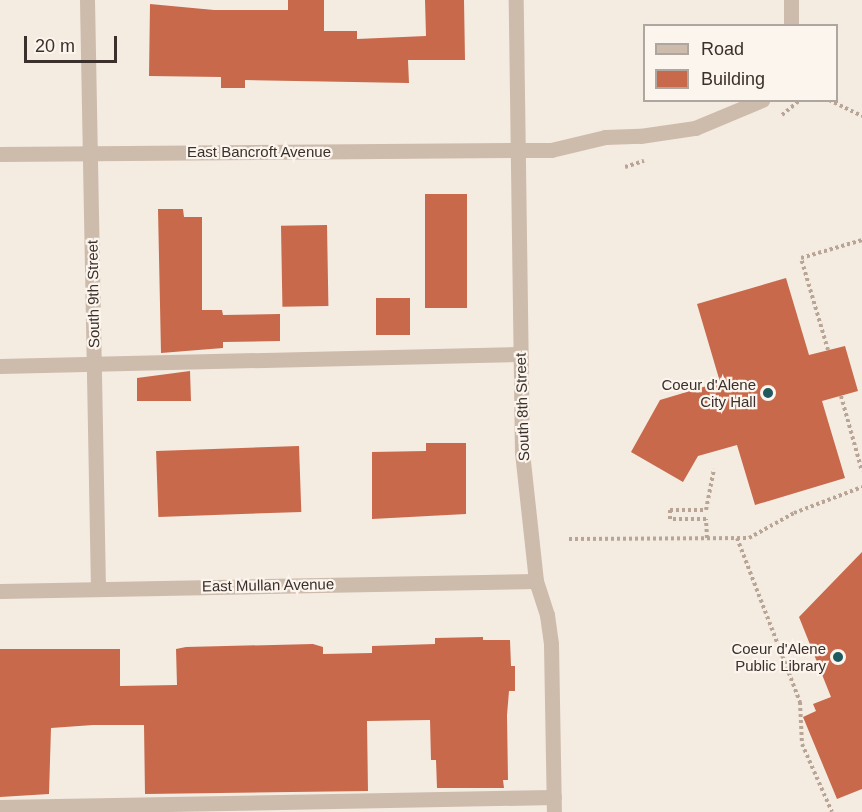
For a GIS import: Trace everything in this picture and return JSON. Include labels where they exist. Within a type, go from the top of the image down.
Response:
[{"type":"street","name":"South 9th Street","points":[[87,0],[98,588]]},
{"type":"street","name":"South 8th Street","points":[[516,0],[522,452],[536,581],[547,615],[551,644],[554,804]]},
{"type":"street","points":[[791,0],[791,24]]},
{"type":"street","name":"East Bancroft Avenue","points":[[0,154],[551,150],[605,137],[695,128],[757,102]]},
{"type":"street","points":[[0,366],[520,354]]},
{"type":"street","name":"East Mullan Avenue","points":[[0,591],[536,581]]},
{"type":"street","points":[[0,807],[554,804]]},
{"type":"path","points":[[833,102],[862,116]]},
{"type":"path","points":[[828,350],[801,258],[862,240]]},
{"type":"path","points":[[841,396],[862,471]]},
{"type":"path","points":[[707,538],[706,519],[670,519],[670,510],[706,510],[714,469]]},
{"type":"path","points":[[569,539],[749,538],[794,513],[862,488]]},
{"type":"path","points":[[737,538],[800,702],[802,744],[832,812]]},
{"type":"building","points":[[288,0],[324,0],[324,31],[357,31],[357,39],[426,36],[425,0],[464,0],[465,60],[408,60],[409,83],[245,80],[245,88],[221,88],[221,77],[149,76],[150,4],[214,10],[288,10]]},
{"type":"building","points":[[425,194],[467,194],[467,308],[425,308]]},
{"type":"building","points":[[158,209],[183,209],[184,217],[202,217],[202,310],[222,310],[223,315],[280,314],[280,341],[223,342],[223,348],[161,353]]},
{"type":"building","points":[[327,225],[328,306],[282,307],[281,226]]},
{"type":"building","name":"Coeur d'Alene City Hall","points":[[786,278],[809,355],[845,346],[858,391],[822,401],[845,478],[755,505],[737,445],[698,456],[683,482],[631,452],[660,400],[720,382],[697,304]]},
{"type":"building","points":[[376,298],[410,298],[410,335],[376,335]]},
{"type":"building","points":[[190,371],[191,401],[137,401],[137,378]]},
{"type":"building","points":[[426,443],[466,443],[466,514],[372,519],[372,452],[426,451]]},
{"type":"building","points":[[299,446],[301,512],[158,517],[156,451]]},
{"type":"building","name":"Coeur d'Alene Public Library","points":[[862,552],[862,789],[837,799],[803,717],[816,711],[813,704],[831,697],[799,617]]},
{"type":"building","points":[[483,637],[483,640],[510,640],[511,666],[515,666],[515,691],[509,691],[508,780],[503,780],[504,788],[437,788],[436,760],[431,760],[430,720],[367,721],[368,791],[145,794],[144,725],[93,725],[51,728],[49,794],[0,797],[0,649],[120,649],[120,686],[177,685],[176,649],[186,647],[313,644],[323,647],[323,654],[372,653],[372,646],[435,644],[435,638]]},
{"type":"place","name":"Coeur d'Alene City Hall","points":[[768,393]]},
{"type":"place","name":"Coeur d'Alene Public Library","points":[[838,657]]}]
